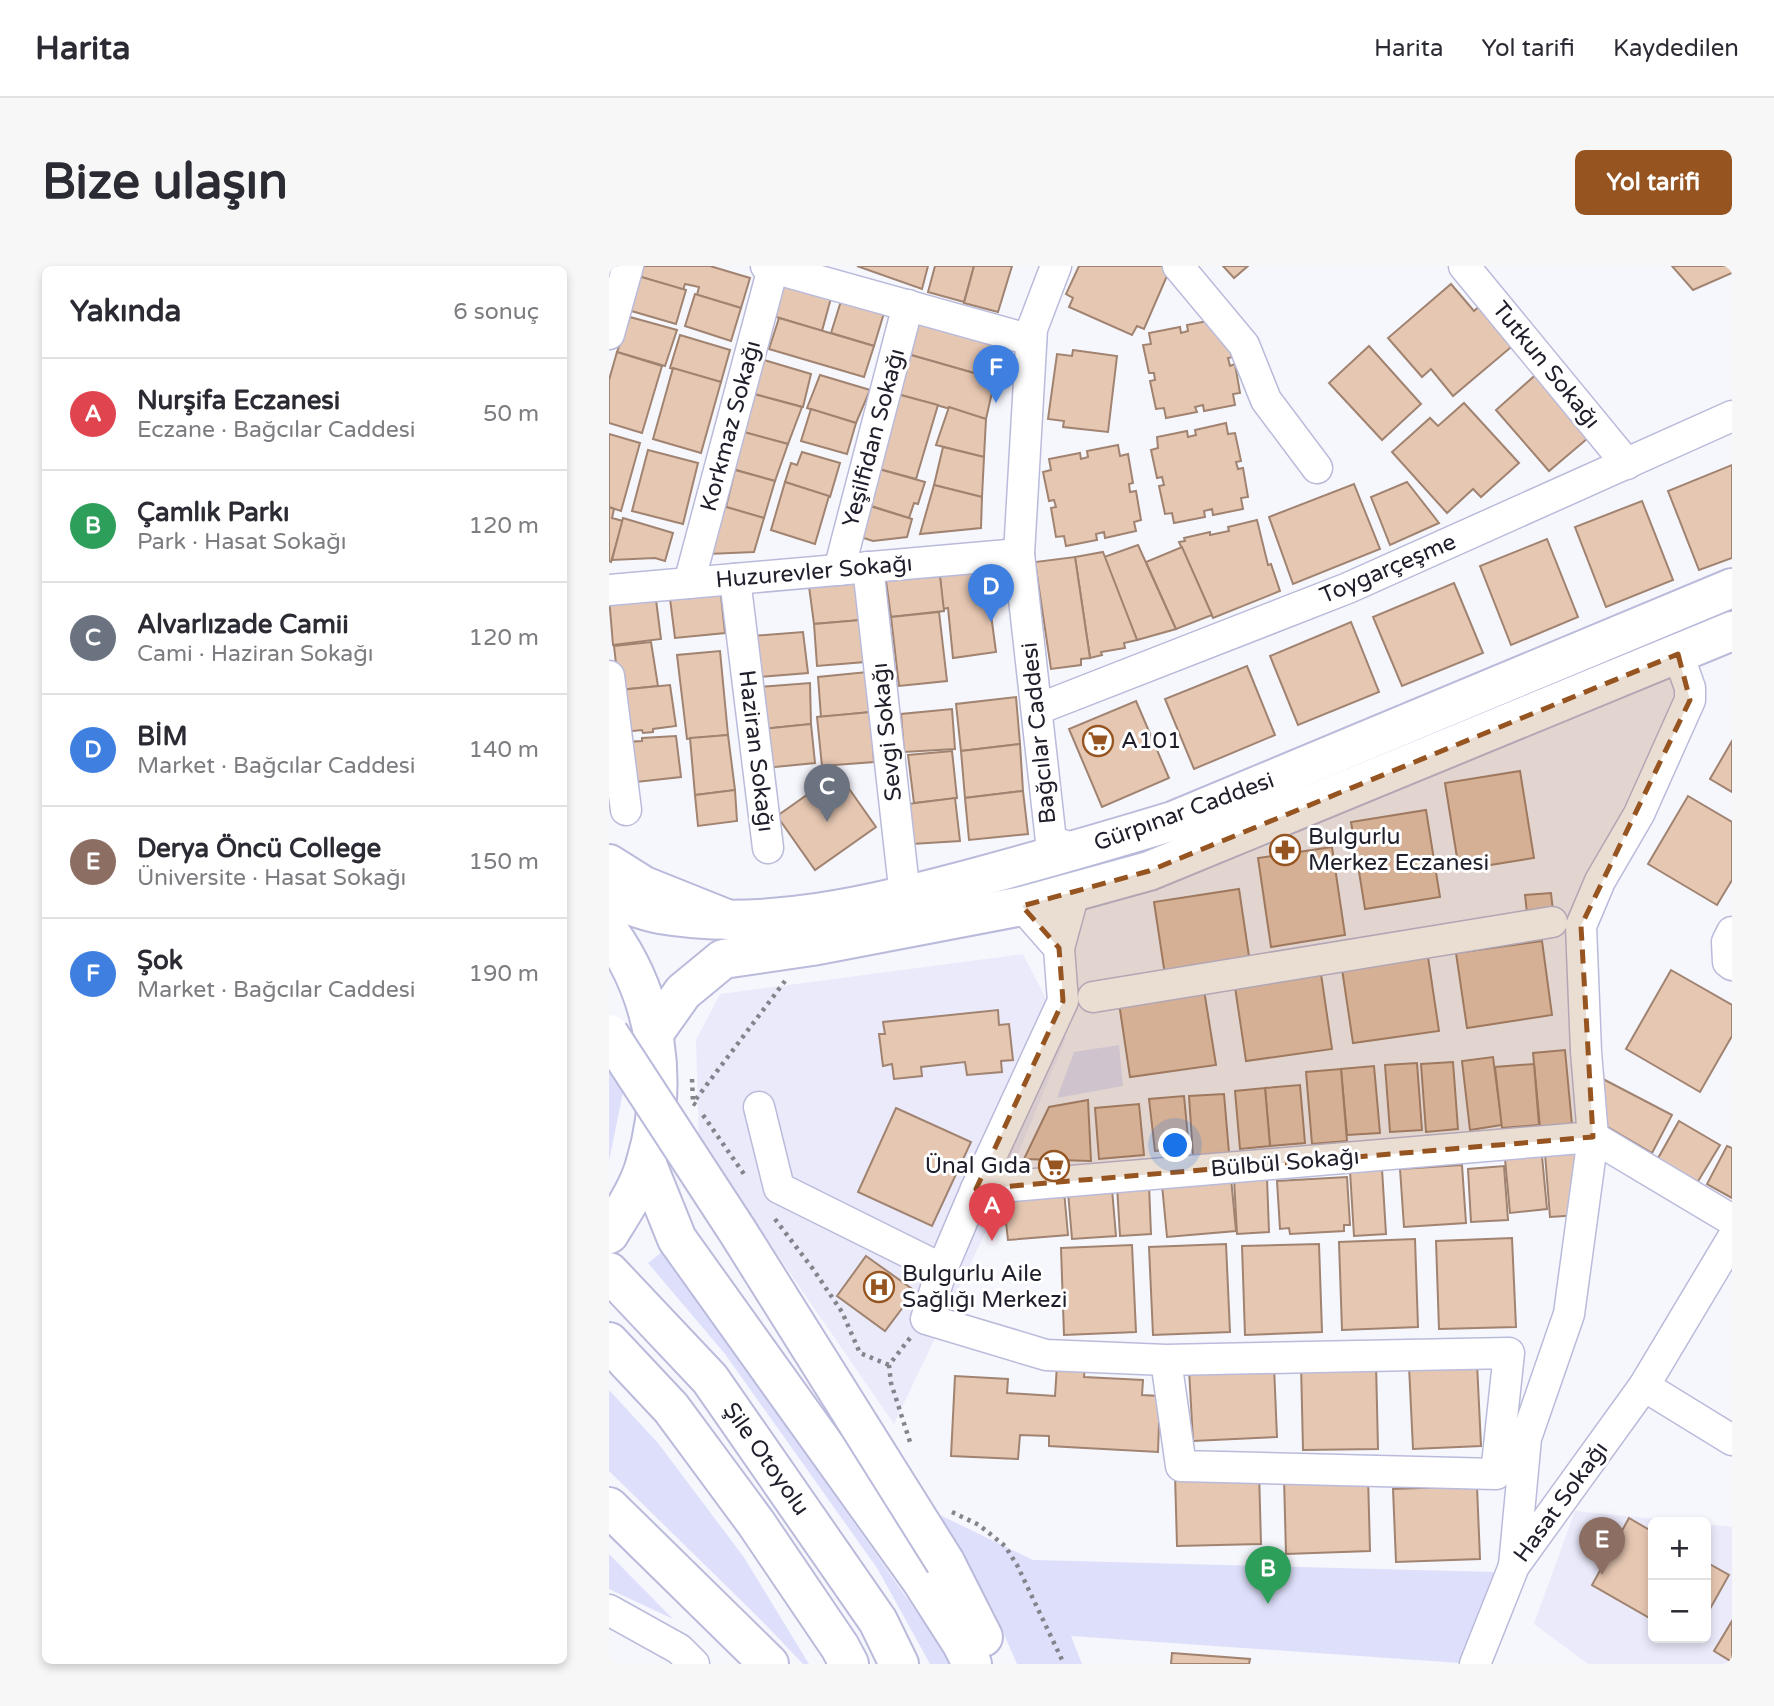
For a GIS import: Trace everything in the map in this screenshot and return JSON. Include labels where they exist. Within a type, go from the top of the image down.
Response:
[{"type":"main road","name":"Gürpınar Caddesi","points":[[609,898],[658,914],[729,920],[815,912],[862,906],[905,896],[1077,850],[1173,821],[1732,588]]},
{"type":"main road","name":"Gürpınar Caddesi","points":[[654,1032],[683,992],[723,959],[812,946],[1022,906],[1149,871],[1732,631]]},
{"type":"main road","points":[[609,864],[644,886],[729,920]]},
{"type":"main road","points":[[609,931],[622,950],[642,991],[654,1032],[659,1091],[646,1163],[631,1200],[609,1234]]},
{"type":"main road","points":[[609,1034],[738,1232],[945,1562],[996,1664]]},
{"type":"main road","points":[[646,1163],[677,1239],[921,1580],[972,1664]]},
{"type":"main road","name":"Şile Otoyolu","points":[[609,1272],[709,1379],[877,1621],[899,1664]]},
{"type":"main road","name":"Şile Otoyolu","points":[[609,1342],[671,1408],[756,1523],[849,1664]]},
{"type":"main road","points":[[609,1507],[769,1664]]},
{"type":"main road","points":[[726,1619],[744,1664]]},
{"type":"street","points":[[609,334],[628,266]]},
{"type":"street","name":"Bağcılar Caddesi","points":[[1056,266],[1032,329],[1019,554],[1051,841],[1077,850]]},
{"type":"street","points":[[1178,266],[1244,345],[1266,400],[1317,468]]},
{"type":"street","name":"Tutkun Sokağı","points":[[1464,266],[1627,464]]},
{"type":"street","points":[[769,267],[1031,340]]},
{"type":"street","name":"Korkmaz Sokağı","points":[[689,583],[769,267]]},
{"type":"street","name":"Yeşilfidan Sokağı","points":[[853,569],[908,305]]},
{"type":"street","name":"Toygarçeşme","points":[[1038,709],[1348,588],[1732,416]]},
{"type":"street","name":"Huzurevler Sokağı","points":[[609,590],[1019,554]]},
{"type":"street","name":"Sevgi Sokağı","points":[[853,569],[905,896]]},
{"type":"street","name":"Haziran Sokağı","points":[[734,579],[768,849]]},
{"type":"street","points":[[1514,1566],[1526,1438],[1569,1314],[1593,1137],[1586,1052],[1581,926],[1600,881],[1639,814],[1690,700],[1690,688],[1678,654]]},
{"type":"street","points":[[609,676],[626,810]]},
{"type":"street","points":[[1073,893],[1059,948],[1063,1000],[976,1189],[942,1269],[926,1319],[1046,1355],[1166,1360],[1509,1353],[1496,1474],[1181,1466],[1166,1360]]},
{"type":"street","points":[[1022,906],[1059,948]]},
{"type":"street","points":[[1094,997],[1552,922]]},
{"type":"street","points":[[1732,932],[1727,942],[1728,962],[1732,965]]},
{"type":"street","points":[[759,1107],[779,1188],[942,1269]]},
{"type":"street","points":[[1593,1137],[1732,1220]]},
{"type":"street","name":"Bülbül Sokağı","points":[[976,1189],[1593,1137]]},
{"type":"street","name":"Hasat Sokağı","points":[[1475,1664],[1514,1566],[1644,1386],[1732,1238]]},
{"type":"street","points":[[1644,1386],[1732,1440]]},
{"type":"street","points":[[609,1610],[679,1649],[694,1664]]},
{"type":"path","points":[[692,1075],[694,1102]]},
{"type":"path","points":[[913,1453],[891,1383],[890,1365],[926,1319]]},
{"type":"path","points":[[951,1511],[979,1525],[1006,1546],[1064,1664]]},
{"type":"highlighted area","points":[[1678,654],[1690,700],[1581,926],[1593,1137],[976,1189],[1063,1001],[1059,948],[1022,906],[1149,871]]},
{"type":"shaded area","points":[[1023,954],[1066,1038],[986,1231],[894,1424],[699,1141],[696,1040],[720,994]]},
{"type":"shaded area","points":[[1119,1045],[1123,1086],[1057,1098],[1074,1052]]},
{"type":"shaded area","points":[[609,1070],[623,1092],[609,1161]]},
{"type":"shaded area","points":[[663,1251],[939,1644],[949,1664],[930,1664],[877,1568],[725,1354],[648,1263]]},
{"type":"shaded area","points":[[609,1390],[658,1443],[743,1556],[809,1664],[803,1664],[609,1471]]},
{"type":"shaded area","points":[[1575,1511],[1648,1518],[1648,1643],[1711,1643],[1711,1525],[1732,1527],[1732,1664],[1588,1664],[1534,1624]]},
{"type":"shaded area","points":[[940,1515],[1033,1560],[1494,1572],[1460,1663],[1071,1636],[1082,1664],[1017,1664],[995,1614]]},
{"type":"shaded area","points":[[609,1554],[673,1619],[609,1589]]},
{"type":"building","points":[[641,266],[710,266],[750,278],[741,308],[697,295],[699,287],[685,284],[683,290],[638,276]]},
{"type":"building","points":[[857,266],[928,266],[922,289]]},
{"type":"building","points":[[935,266],[974,266],[964,302],[928,292]]},
{"type":"building","points":[[974,266],[1012,266],[998,312],[964,303]]},
{"type":"building","points":[[1079,266],[1164,266],[1170,269],[1144,329],[1137,326],[1132,335],[1069,307],[1073,298],[1066,294]]},
{"type":"building","points":[[1223,266],[1248,266],[1234,278]]},
{"type":"building","points":[[1672,266],[1732,266],[1732,273],[1693,290]]},
{"type":"building","points":[[638,276],[686,290],[676,324],[628,310]]},
{"type":"building","points":[[780,283],[831,298],[822,331],[770,315]]},
{"type":"building","points":[[1451,284],[1474,311],[1482,304],[1516,343],[1453,396],[1431,369],[1422,377],[1388,338]]},
{"type":"building","points":[[695,294],[741,308],[731,341],[685,326]]},
{"type":"building","points":[[841,301],[884,313],[874,346],[831,333]]},
{"type":"building","points":[[914,316],[1004,343],[995,379],[904,353]]},
{"type":"building","points":[[630,317],[677,330],[665,366],[617,352]]},
{"type":"building","points":[[779,318],[874,346],[864,377],[769,349]]},
{"type":"building","points":[[1218,319],[1233,357],[1228,358],[1230,366],[1235,364],[1240,393],[1233,394],[1235,405],[1204,411],[1203,405],[1195,407],[1197,412],[1166,418],[1164,408],[1156,409],[1150,381],[1155,380],[1154,373],[1149,373],[1143,345],[1151,344],[1149,333],[1180,327],[1181,333],[1188,331],[1187,325]]},
{"type":"building","points":[[680,335],[730,350],[721,382],[670,368]]},
{"type":"building","points":[[1369,346],[1421,404],[1382,440],[1329,383]]},
{"type":"building","points":[[1073,350],[1117,356],[1108,432],[1063,427],[1064,421],[1048,419],[1057,354],[1072,356]]},
{"type":"building","points":[[617,352],[662,366],[642,433],[609,423],[609,380]]},
{"type":"building","points":[[904,353],[995,379],[986,419],[897,394]]},
{"type":"building","points":[[764,360],[811,374],[803,407],[754,394]]},
{"type":"building","points":[[673,368],[721,382],[701,453],[653,439]]},
{"type":"building","points":[[1540,371],[1594,433],[1549,471],[1496,410]]},
{"type":"building","points":[[820,375],[870,390],[856,423],[807,408]]},
{"type":"building","points":[[754,394],[802,407],[788,444],[740,431]]},
{"type":"building","points":[[897,394],[938,405],[916,479],[875,468]]},
{"type":"building","points":[[1464,403],[1519,463],[1481,497],[1473,489],[1447,513],[1392,452],[1430,418],[1438,426]]},
{"type":"building","points":[[949,407],[986,419],[984,457],[936,445]]},
{"type":"building","points":[[811,409],[856,423],[847,454],[801,441]]},
{"type":"building","points":[[1226,423],[1228,434],[1235,433],[1241,461],[1236,462],[1238,469],[1243,468],[1248,497],[1241,498],[1243,509],[1213,515],[1212,509],[1204,511],[1205,517],[1174,523],[1172,513],[1165,514],[1159,486],[1164,485],[1162,477],[1157,478],[1151,450],[1158,448],[1157,437],[1187,431],[1188,437],[1196,435],[1195,430]]},
{"type":"building","points":[[740,431],[788,444],[775,481],[729,468]]},
{"type":"building","points":[[609,434],[640,443],[621,511],[609,507]]},
{"type":"building","points":[[1118,445],[1120,456],[1128,454],[1133,483],[1129,484],[1130,492],[1136,491],[1141,520],[1134,522],[1136,531],[1105,538],[1104,532],[1096,534],[1097,540],[1066,546],[1064,536],[1056,537],[1051,508],[1056,507],[1054,500],[1049,501],[1043,472],[1051,470],[1049,459],[1080,453],[1081,459],[1088,457],[1087,451]]},
{"type":"building","points":[[943,447],[984,457],[982,497],[934,485]]},
{"type":"building","points":[[648,450],[698,463],[683,524],[632,511]]},
{"type":"building","points":[[802,452],[840,463],[830,497],[785,482],[791,463],[797,465]]},
{"type":"building","points":[[1732,465],[1732,558],[1699,570],[1668,491]]},
{"type":"building","points":[[875,468],[925,482],[918,504],[914,503],[909,518],[865,504]]},
{"type":"building","points":[[735,470],[775,481],[764,518],[726,507]]},
{"type":"building","points":[[785,482],[829,496],[815,544],[771,530]]},
{"type":"building","points":[[1407,482],[1439,523],[1390,545],[1371,497]]},
{"type":"building","points":[[1354,484],[1380,549],[1293,584],[1269,517]]},
{"type":"building","points":[[934,485],[982,497],[981,528],[920,534]]},
{"type":"building","points":[[1642,501],[1673,580],[1606,607],[1575,527]]},
{"type":"building","points":[[860,503],[912,519],[907,537],[873,541],[851,534]]},
{"type":"building","points":[[716,504],[764,518],[754,552],[708,554]]},
{"type":"building","points":[[609,507],[614,509],[612,518],[623,521],[611,562],[609,561]]},
{"type":"building","points":[[623,518],[673,533],[665,561],[655,558],[612,560]]},
{"type":"building","points":[[1257,520],[1268,565],[1271,564],[1280,591],[1213,618],[1179,542],[1185,541],[1184,538],[1210,532],[1210,535],[1229,531],[1228,527]]},
{"type":"building","points":[[1547,539],[1578,617],[1511,645],[1480,566]]},
{"type":"building","points":[[1138,545],[1176,629],[1137,640],[1104,557]]},
{"type":"building","points":[[1182,547],[1212,615],[1176,629],[1146,562]]},
{"type":"building","points":[[1103,552],[1137,640],[1124,643],[1125,648],[1101,652],[1102,655],[1090,658],[1075,557]]},
{"type":"building","points":[[1075,557],[1090,658],[1081,659],[1081,665],[1051,669],[1035,562]]},
{"type":"building","points":[[984,562],[996,652],[953,658],[948,608],[943,609],[939,567]]},
{"type":"building","points":[[939,567],[944,611],[891,617],[885,574]]},
{"type":"building","points":[[856,574],[861,620],[814,624],[808,579]]},
{"type":"building","points":[[1454,583],[1483,653],[1402,686],[1373,617]]},
{"type":"building","points":[[720,586],[725,633],[675,638],[669,591]]},
{"type":"building","points":[[655,592],[661,639],[613,645],[609,597]]},
{"type":"building","points":[[939,612],[947,681],[899,686],[891,617]]},
{"type":"building","points":[[861,620],[865,662],[817,666],[814,624]]},
{"type":"building","points":[[1351,622],[1379,692],[1298,725],[1270,656]]},
{"type":"building","points":[[803,632],[808,673],[758,677],[753,636]]},
{"type":"building","points":[[651,642],[658,686],[619,690],[614,646]]},
{"type":"building","points":[[720,651],[728,735],[687,739],[677,655]]},
{"type":"building","points":[[1247,666],[1275,735],[1194,769],[1165,699]]},
{"type":"building","points":[[867,672],[871,712],[821,717],[818,677]]},
{"type":"building","points":[[810,683],[811,724],[762,729],[758,687]]},
{"type":"building","points":[[670,685],[676,726],[653,729],[653,732],[623,732],[619,690]]},
{"type":"building","points":[[1016,697],[1020,744],[961,751],[956,704]]},
{"type":"building","points":[[1136,701],[1169,778],[1102,807],[1069,729]]},
{"type":"building","points":[[952,709],[955,749],[904,752],[901,714]]},
{"type":"building","points":[[871,712],[874,762],[822,766],[817,717]]},
{"type":"building","points":[[811,724],[815,763],[765,768],[762,729]]},
{"type":"building","points":[[728,735],[735,790],[695,795],[690,738]]},
{"type":"building","points":[[676,736],[681,777],[627,783],[624,742]]},
{"type":"building","points":[[1732,741],[1732,792],[1710,779]]},
{"type":"building","points":[[1020,744],[1023,791],[965,798],[961,751]]},
{"type":"building","points":[[952,751],[957,798],[914,803],[908,755]]},
{"type":"building","points":[[1520,771],[1534,858],[1459,870],[1445,783]]},
{"type":"building","points":[[838,773],[876,827],[815,870],[777,816]]},
{"type":"building","points":[[735,790],[737,821],[698,826],[695,795]]},
{"type":"building","points":[[1023,791],[1028,834],[969,840],[965,798]]},
{"type":"building","points":[[1688,796],[1732,822],[1732,880],[1717,905],[1648,864]]},
{"type":"building","points":[[955,798],[960,841],[912,844],[908,804]]},
{"type":"building","points":[[1426,810],[1440,897],[1365,909],[1351,822]]},
{"type":"building","points":[[1332,847],[1345,935],[1271,947],[1258,858]]},
{"type":"building","points":[[1239,889],[1250,963],[1165,975],[1154,902]]},
{"type":"building","points":[[1551,893],[1554,920],[1528,922],[1525,895]]},
{"type":"building","points":[[1542,941],[1552,1015],[1467,1028],[1456,953]]},
{"type":"building","points":[[1428,957],[1439,1031],[1353,1043],[1342,969]]},
{"type":"building","points":[[1671,970],[1732,1005],[1732,1036],[1700,1092],[1626,1049]]},
{"type":"building","points":[[1321,974],[1332,1049],[1246,1061],[1235,987]]},
{"type":"building","points":[[1204,990],[1216,1065],[1130,1077],[1119,1003]]},
{"type":"building","points":[[998,1010],[999,1025],[1009,1024],[1013,1060],[1001,1061],[1002,1072],[967,1075],[965,1062],[921,1067],[922,1076],[894,1079],[892,1064],[883,1066],[879,1034],[885,1034],[883,1022]]},
{"type":"building","points":[[1565,1050],[1572,1125],[1540,1127],[1533,1053]]},
{"type":"building","points":[[1493,1057],[1502,1125],[1470,1130],[1462,1061]]},
{"type":"building","points":[[1453,1062],[1458,1129],[1426,1132],[1421,1064]]},
{"type":"building","points":[[1417,1063],[1422,1130],[1390,1132],[1385,1065]]},
{"type":"building","points":[[1534,1064],[1539,1125],[1502,1128],[1495,1067]]},
{"type":"building","points":[[1374,1066],[1380,1133],[1347,1135],[1341,1069]]},
{"type":"building","points":[[1341,1069],[1347,1141],[1312,1144],[1306,1072]]},
{"type":"building","points":[[1603,1079],[1672,1115],[1652,1153],[1606,1126]]},
{"type":"building","points":[[1300,1085],[1305,1143],[1270,1146],[1265,1088]]},
{"type":"building","points":[[1265,1088],[1270,1146],[1240,1149],[1235,1091]]},
{"type":"building","points":[[1224,1094],[1229,1153],[1193,1156],[1189,1096]]},
{"type":"building","points":[[1184,1096],[1189,1148],[1155,1151],[1149,1099]]},
{"type":"building","points":[[1088,1100],[1091,1161],[1024,1159],[1049,1107]]},
{"type":"building","points":[[1139,1104],[1144,1155],[1099,1159],[1095,1108]]},
{"type":"building","points":[[896,1108],[971,1142],[932,1226],[858,1192]]},
{"type":"building","points":[[1679,1121],[1720,1145],[1697,1183],[1657,1160]]},
{"type":"building","points":[[1727,1146],[1732,1148],[1732,1198],[1707,1184]]},
{"type":"building","points":[[1576,1152],[1580,1215],[1550,1217],[1545,1154]]},
{"type":"building","points":[[1542,1156],[1547,1209],[1510,1213],[1505,1159]]},
{"type":"building","points":[[1462,1165],[1466,1223],[1404,1227],[1400,1169]]},
{"type":"building","points":[[1504,1166],[1508,1220],[1471,1222],[1468,1169]]},
{"type":"building","points":[[1382,1169],[1386,1234],[1354,1236],[1350,1171]]},
{"type":"building","points":[[1347,1177],[1350,1225],[1344,1225],[1344,1231],[1290,1234],[1289,1228],[1280,1229],[1277,1181]]},
{"type":"building","points":[[1231,1178],[1236,1231],[1167,1237],[1162,1185]]},
{"type":"building","points":[[1267,1178],[1269,1232],[1237,1234],[1234,1179]]},
{"type":"building","points":[[1149,1185],[1151,1234],[1120,1236],[1117,1186]]},
{"type":"building","points":[[1112,1189],[1116,1236],[1072,1239],[1068,1192]]},
{"type":"building","points":[[1064,1191],[1068,1235],[1008,1240],[1003,1197]]},
{"type":"building","points":[[1512,1238],[1516,1327],[1439,1329],[1436,1241]]},
{"type":"building","points":[[1415,1239],[1418,1327],[1342,1330],[1339,1242]]},
{"type":"building","points":[[1226,1244],[1230,1332],[1153,1335],[1149,1247]]},
{"type":"building","points":[[1319,1244],[1322,1332],[1245,1335],[1242,1246]]},
{"type":"building","points":[[1132,1245],[1136,1332],[1064,1335],[1061,1248]]},
{"type":"building","points":[[866,1256],[915,1291],[885,1331],[837,1296]]},
{"type":"building","points":[[1376,1363],[1378,1449],[1303,1450],[1301,1364]]},
{"type":"building","points":[[1477,1363],[1481,1446],[1413,1449],[1409,1366]]},
{"type":"building","points":[[1057,1365],[1085,1367],[1084,1377],[1143,1380],[1142,1395],[1160,1396],[1158,1452],[1049,1446],[1049,1436],[1020,1435],[1018,1459],[951,1456],[955,1376],[1008,1379],[1007,1393],[1055,1396]]},
{"type":"building","points":[[1274,1366],[1277,1437],[1193,1441],[1189,1369]]},
{"type":"building","points":[[1259,1471],[1261,1544],[1177,1546],[1175,1474]]},
{"type":"building","points":[[1368,1475],[1370,1551],[1286,1554],[1284,1478]]},
{"type":"building","points":[[1477,1486],[1480,1559],[1396,1562],[1393,1489]]},
{"type":"building","points":[[1629,1518],[1648,1529],[1648,1617],[1592,1585]]},
{"type":"building","points":[[1711,1565],[1729,1575],[1711,1607]]},
{"type":"building","points":[[1732,1621],[1732,1662],[1714,1651]]},
{"type":"building","points":[[1172,1653],[1250,1659],[1249,1664],[1171,1664]]},
{"type":"place","name":"Şok","points":[[996,403]]},
{"type":"place","name":"BİM","points":[[991,622]]},
{"type":"place","name":"A101","points":[[1098,741]]},
{"type":"place","name":"Alvarlızade Camii","points":[[827,822]]},
{"type":"place","name":"Bulgurlu Merkez Eczanesi","points":[[1285,850]]},
{"type":"place","name":"Ünal Gıda","points":[[1054,1166]]},
{"type":"place","name":"Nurşifa Eczanesi","points":[[992,1241]]},
{"type":"place","name":"Bulgurlu Aile Sağlığı Merkezi","points":[[879,1287]]},
{"type":"place","name":"Derya Öncü College","points":[[1602,1575]]},
{"type":"place","name":"Çamlık Parkı","points":[[1268,1604]]}]
